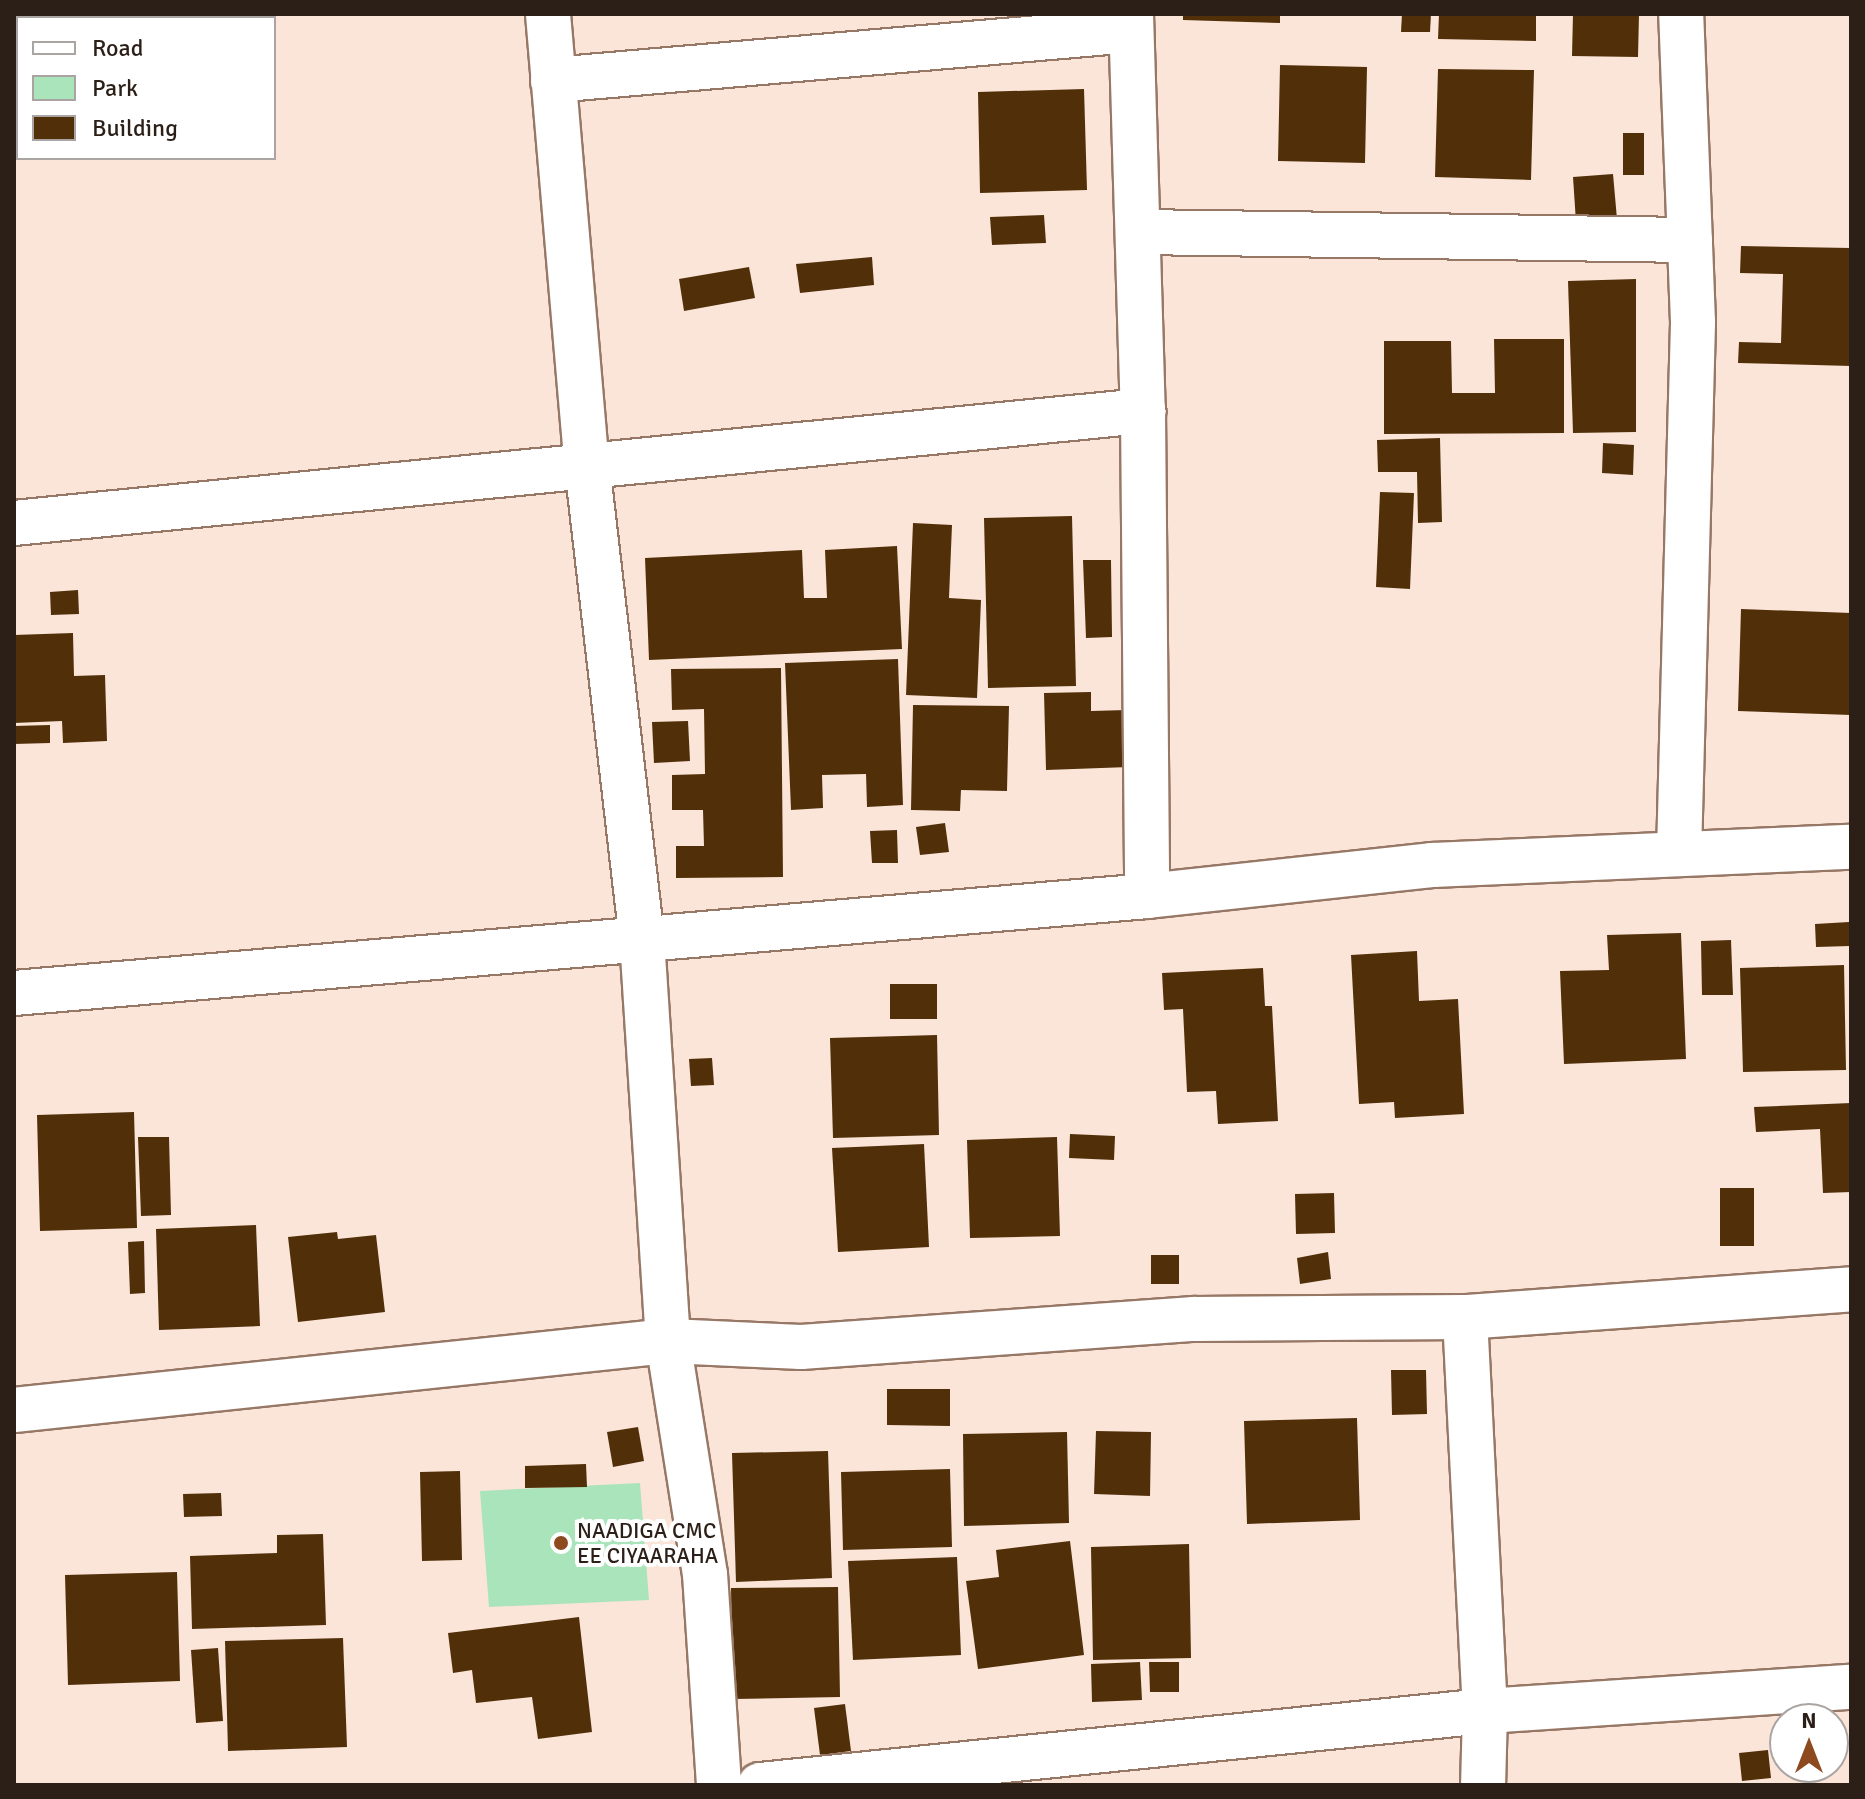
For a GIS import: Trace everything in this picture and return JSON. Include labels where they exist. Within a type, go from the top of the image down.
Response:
[{"type":"street","points":[[548,14],[587,465],[642,939],[668,1341],[705,1574],[719,1785]]},
{"type":"street","points":[[1679,854],[1693,322],[1681,14]]},
{"type":"street","points":[[553,80],[1131,22],[1143,411],[1147,896]]},
{"type":"street","points":[[1138,232],[1690,240]]},
{"type":"street","points":[[14,523],[1143,411]]},
{"type":"street","points":[[14,993],[1147,896],[1432,865],[1851,847]]},
{"type":"street","points":[[14,1410],[668,1341],[801,1347],[1194,1319],[1465,1317],[1851,1289]]},
{"type":"street","points":[[1465,1317],[1485,1711],[1483,1785]]},
{"type":"street","points":[[760,1785],[1485,1711],[1851,1687]]},
{"type":"green space","points":[[640,1483],[649,1600],[489,1607],[480,1491]]},
{"type":"building","points":[[30,14],[134,14],[134,16]]},
{"type":"building","points":[[1183,14],[1280,14],[1280,23],[1183,20]]},
{"type":"building","points":[[1402,14],[1431,14],[1430,32],[1401,32]]},
{"type":"building","points":[[1439,14],[1536,14],[1536,41],[1438,39]]},
{"type":"building","points":[[1573,14],[1639,14],[1638,57],[1572,56]]},
{"type":"building","points":[[1280,65],[1367,67],[1365,163],[1278,161]]},
{"type":"building","points":[[1438,69],[1534,70],[1531,180],[1435,177]]},
{"type":"building","points":[[1084,89],[1087,190],[980,193],[978,92]]},
{"type":"building","points":[[1623,133],[1644,133],[1644,175],[1623,175]]},
{"type":"building","points":[[1613,174],[1617,219],[1576,222],[1573,177]]},
{"type":"building","points":[[1044,215],[1046,243],[992,245],[990,217]]},
{"type":"building","points":[[1741,246],[1851,248],[1851,366],[1738,363],[1739,342],[1781,343],[1783,274],[1740,273]]},
{"type":"building","points":[[872,257],[874,285],[800,293],[796,264]]},
{"type":"building","points":[[749,267],[755,298],[684,311],[679,279]]},
{"type":"building","points":[[1636,279],[1636,432],[1573,433],[1568,281]]},
{"type":"building","points":[[1494,339],[1564,339],[1564,433],[1384,434],[1384,341],[1451,341],[1452,393],[1495,393]]},
{"type":"building","points":[[1440,438],[1442,522],[1418,523],[1417,472],[1378,472],[1377,440]]},
{"type":"building","points":[[1603,443],[1634,445],[1633,475],[1602,473]]},
{"type":"building","points":[[1380,492],[1414,493],[1410,589],[1376,587]]},
{"type":"building","points":[[1072,516],[1076,686],[988,688],[984,518]]},
{"type":"building","points":[[913,523],[952,525],[949,598],[981,600],[977,698],[906,695]]},
{"type":"building","points":[[897,546],[902,649],[649,660],[645,558],[802,550],[804,598],[827,598],[825,550]]},
{"type":"building","points":[[1083,560],[1111,560],[1112,637],[1086,638]]},
{"type":"building","points":[[78,590],[79,614],[51,615],[50,592]]},
{"type":"building","points":[[1741,609],[1851,613],[1851,715],[1738,711]]},
{"type":"building","points":[[73,633],[74,676],[105,675],[107,741],[63,743],[62,721],[14,723],[14,635]]},
{"type":"building","points":[[898,659],[903,805],[867,807],[866,774],[822,775],[823,808],[791,810],[785,663]]},
{"type":"building","points":[[781,668],[783,877],[676,878],[676,846],[704,846],[703,810],[672,810],[672,775],[705,774],[704,709],[672,710],[671,669]]},
{"type":"building","points":[[1091,692],[1091,711],[1127,710],[1129,767],[1046,770],[1044,693]]},
{"type":"building","points":[[913,705],[1009,706],[1007,791],[961,790],[960,811],[911,810]]},
{"type":"building","points":[[688,721],[690,761],[654,763],[652,722]]},
{"type":"building","points":[[50,725],[50,743],[14,744],[14,726]]},
{"type":"building","points":[[945,823],[949,852],[920,855],[916,827]]},
{"type":"building","points":[[897,830],[898,863],[872,863],[870,831]]},
{"type":"building","points":[[1849,922],[1850,946],[1816,947],[1815,924]]},
{"type":"building","points":[[1681,933],[1686,1059],[1564,1064],[1560,971],[1609,970],[1607,935]]},
{"type":"building","points":[[1731,940],[1733,995],[1702,995],[1701,941]]},
{"type":"building","points":[[1417,951],[1419,1001],[1458,999],[1464,1114],[1395,1118],[1394,1102],[1359,1104],[1351,955]]},
{"type":"building","points":[[1844,965],[1846,1070],[1743,1072],[1740,968]]},
{"type":"building","points":[[1263,968],[1265,1006],[1272,1006],[1278,1121],[1218,1124],[1216,1091],[1187,1092],[1183,1009],[1164,1010],[1162,973]]},
{"type":"building","points":[[890,984],[937,984],[937,1019],[890,1019]]},
{"type":"building","points":[[937,1035],[939,1135],[833,1138],[830,1038]]},
{"type":"building","points":[[712,1058],[714,1085],[691,1086],[689,1059]]},
{"type":"building","points":[[1851,1103],[1851,1192],[1823,1193],[1820,1129],[1756,1132],[1754,1107]]},
{"type":"building","points":[[134,1112],[137,1228],[40,1231],[37,1115]]},
{"type":"building","points":[[1070,1134],[1115,1136],[1114,1160],[1069,1158]]},
{"type":"building","points":[[138,1137],[169,1137],[171,1215],[141,1216]]},
{"type":"building","points":[[1057,1137],[1060,1236],[970,1238],[967,1140]]},
{"type":"building","points":[[924,1144],[929,1247],[838,1252],[832,1148]]},
{"type":"building","points":[[1720,1188],[1754,1188],[1754,1246],[1720,1246]]},
{"type":"building","points":[[1334,1193],[1335,1233],[1296,1234],[1295,1194]]},
{"type":"building","points":[[256,1225],[260,1326],[159,1330],[156,1229]]},
{"type":"building","points":[[337,1232],[338,1239],[376,1235],[385,1312],[298,1322],[288,1237]]},
{"type":"building","points":[[144,1241],[145,1293],[130,1294],[128,1242]]},
{"type":"building","points":[[1328,1252],[1331,1279],[1300,1284],[1297,1258]]},
{"type":"building","points":[[1151,1255],[1179,1255],[1179,1284],[1151,1284]]},
{"type":"building","points":[[1391,1370],[1426,1370],[1427,1414],[1392,1415]]},
{"type":"building","points":[[887,1389],[950,1389],[950,1426],[887,1425]]},
{"type":"building","points":[[1357,1418],[1360,1520],[1247,1524],[1244,1421]]},
{"type":"building","points":[[638,1427],[644,1461],[613,1467],[607,1432]]},
{"type":"building","points":[[1096,1431],[1151,1432],[1150,1496],[1094,1494]]},
{"type":"building","points":[[1067,1432],[1069,1523],[964,1526],[963,1434]]},
{"type":"building","points":[[828,1451],[832,1578],[736,1582],[732,1453]]},
{"type":"building","points":[[586,1464],[587,1487],[525,1488],[525,1466]]},
{"type":"building","points":[[950,1469],[952,1547],[843,1550],[841,1472]]},
{"type":"building","points":[[460,1471],[462,1560],[422,1561],[420,1472]]},
{"type":"building","points":[[221,1493],[222,1516],[184,1517],[183,1494]]},
{"type":"building","points":[[323,1534],[326,1625],[192,1629],[190,1556],[277,1553],[277,1535]]},
{"type":"building","points":[[1070,1541],[1084,1655],[978,1669],[966,1581],[999,1577],[996,1550]]},
{"type":"building","points":[[1189,1544],[1191,1658],[1093,1660],[1091,1547]]},
{"type":"building","points":[[957,1557],[961,1655],[853,1660],[848,1561]]},
{"type":"building","points":[[177,1572],[180,1681],[68,1685],[65,1575]]},
{"type":"building","points":[[838,1587],[840,1697],[733,1699],[731,1588]]},
{"type":"building","points":[[579,1617],[592,1732],[538,1739],[532,1697],[476,1703],[472,1670],[453,1673],[448,1633]]},
{"type":"building","points":[[343,1638],[347,1747],[228,1751],[225,1641]]},
{"type":"building","points":[[218,1648],[223,1721],[196,1723],[191,1650]]},
{"type":"building","points":[[1140,1662],[1142,1700],[1092,1702],[1091,1664]]},
{"type":"building","points":[[1149,1662],[1179,1662],[1179,1692],[1150,1692]]},
{"type":"building","points":[[845,1704],[851,1751],[820,1755],[814,1708]]},
{"type":"building","points":[[1768,1750],[1769,1778],[1742,1781],[1739,1753]]},
{"type":"place","name":"NAADIGA CMC EE CIYAARAHA","points":[[561,1543]]}]
